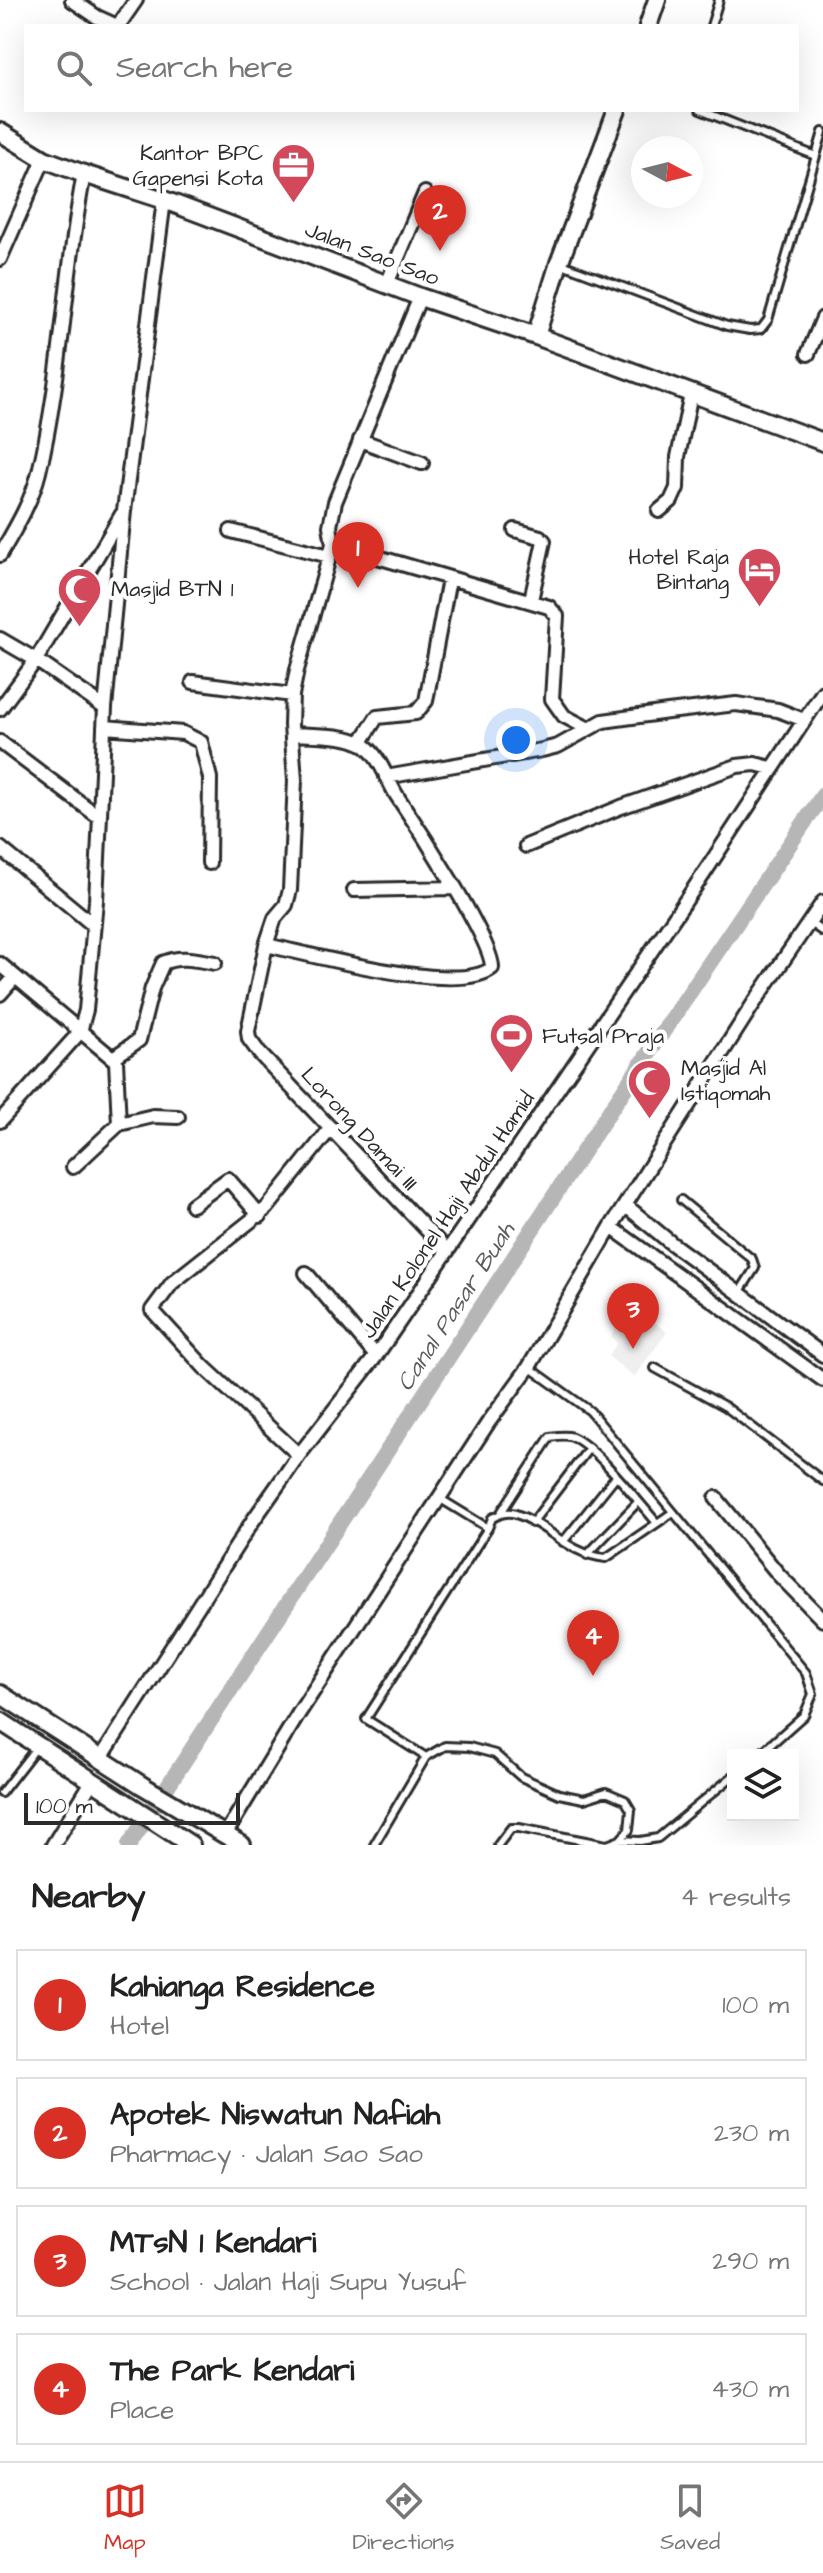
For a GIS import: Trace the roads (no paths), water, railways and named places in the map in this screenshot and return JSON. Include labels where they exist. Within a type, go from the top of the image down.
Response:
[{"type":"street","points":[[72,0],[113,24]]},
{"type":"street","points":[[119,24],[136,0]]},
{"type":"street","points":[[649,24],[657,0]]},
{"type":"street","points":[[536,336],[559,263],[616,112]]},
{"type":"street","name":"Jalan Sao Sao","points":[[0,132],[44,159],[164,200],[420,297],[536,336],[823,442]]},
{"type":"street","points":[[0,259],[44,159]]},
{"type":"street","points":[[0,555],[30,499],[39,473],[74,223],[84,174]]},
{"type":"street","points":[[387,284],[425,193]]},
{"type":"street","points":[[0,1121],[80,1032],[86,1010],[96,901],[105,708],[124,511],[164,200]]},
{"type":"street","points":[[292,734],[361,742],[373,753],[436,853],[492,958],[492,968],[454,978],[371,968],[266,945],[275,918],[286,905],[290,890],[295,780],[292,734],[292,695],[331,550],[331,515],[420,297]]},
{"type":"street","points":[[808,354],[823,318]]},
{"type":"street","points":[[659,511],[671,501],[677,488],[678,457],[691,394]]},
{"type":"street","points":[[360,440],[422,463]]},
{"type":"street","points":[[0,709],[36,660],[124,511]]},
{"type":"street","points":[[515,530],[543,539],[531,600]]},
{"type":"street","points":[[231,531],[331,550],[549,607],[557,616],[552,686],[555,707],[564,716],[587,728]]},
{"type":"street","points":[[361,742],[377,717],[416,713],[426,701],[449,579]]},
{"type":"street","points":[[0,639],[105,708]]},
{"type":"street","points":[[193,682],[292,695]]},
{"type":"street","name":"Jalan Kolonel Haji Abdul Hamid","points":[[101,1758],[252,1522],[299,1455],[376,1356],[703,875],[823,692]]},
{"type":"street","points":[[386,777],[558,746],[587,728],[626,716],[736,704],[778,710],[804,720]]},
{"type":"street","points":[[104,727],[183,733],[201,742],[210,778],[209,863]]},
{"type":"street","points":[[0,742],[99,817]]},
{"type":"street","points":[[526,846],[621,807],[737,766],[755,764],[771,768]]},
{"type":"street","points":[[0,848],[92,924]]},
{"type":"street","points":[[354,890],[454,888]]},
{"type":"street","points":[[225,1835],[299,1713],[439,1498],[529,1367],[611,1227],[752,1006],[823,902]]},
{"type":"street","name":"Lorong Damai III","points":[[266,945],[248,1031],[249,1039],[447,1251]]},
{"type":"street","points":[[113,1058],[139,1040],[152,988],[163,963],[185,958],[215,963]]},
{"type":"street","points":[[0,964],[113,1058],[118,1074],[119,1124]]},
{"type":"street","points":[[0,994],[15,977]]},
{"type":"street","points":[[73,1167],[119,1124],[153,1116],[178,1117]]},
{"type":"street","points":[[299,1455],[204,1367],[152,1310],[172,1283],[196,1262],[260,1216],[331,1128]]},
{"type":"street","points":[[192,1205],[228,1179],[260,1216]]},
{"type":"street","points":[[625,1205],[823,1355]]},
{"type":"street","points":[[611,1227],[823,1380]]},
{"type":"street","points":[[306,1273],[376,1356]]},
{"type":"street","points":[[716,1498],[779,1575],[823,1620]]},
{"type":"street","points":[[0,1694],[242,1845]]},
{"type":"street","points":[[0,1721],[191,1845]]},
{"type":"street","points":[[53,1845],[93,1780]]},
{"type":"lane","points":[[712,24],[719,0]]},
{"type":"lane","points":[[705,112],[816,156]]},
{"type":"lane","points":[[559,263],[727,326],[761,329],[768,320],[823,132]]},
{"type":"lane","points":[[810,923],[823,932]]},
{"type":"lane","points":[[681,1200],[752,1259],[755,1268],[739,1293]]},
{"type":"lane","points":[[529,1367],[590,1411],[806,1673],[813,1694],[804,1715],[766,1749]]},
{"type":"lane","points":[[655,1368],[726,1407],[823,1481]]},
{"type":"lane","points":[[500,1514],[550,1437],[566,1435],[578,1439],[589,1448],[657,1523]]},
{"type":"lane","points":[[532,1523],[589,1448]]},
{"type":"lane","points":[[563,1542],[616,1476]]},
{"type":"lane","points":[[439,1498],[488,1528]]},
{"type":"lane","points":[[587,1555],[638,1502]]},
{"type":"lane","points":[[426,1757],[366,1719],[492,1518],[500,1514],[517,1514],[587,1555],[606,1558],[672,1513]]},
{"type":"lane","points":[[1,1793],[38,1746]]},
{"type":"lane","points":[[374,1845],[426,1757],[445,1746],[469,1747],[495,1754],[521,1777],[559,1794],[584,1799],[606,1792],[625,1800],[631,1810],[629,1830],[620,1840]]},
{"type":"lane","points":[[498,1845],[511,1828],[606,1845],[620,1840],[658,1838],[727,1781]]},
{"type":"waterway","name":"Canal Pasar Buah","points":[[129,1845],[613,1106],[823,795]]},
{"type":"place","name":"Kantor BPC Gapensi Kota","points":[[294,205]]},
{"type":"place","name":"Apotek Niswatun Nafiah","points":[[440,251]]},
{"type":"place","name":"Kahianga Residence","points":[[358,588]]},
{"type":"place","name":"Hotel Raja Bintang","points":[[760,609]]},
{"type":"place","name":"Masjid BTN 1","points":[[80,628]]},
{"type":"place","name":"Futsal Praja","points":[[511,1075]]},
{"type":"place","name":"Masjid Al Istiqomah","points":[[650,1120]]},
{"type":"place","name":"MTsN 1 Kendari","points":[[633,1349]]},
{"type":"place","name":"The Park Kendari","points":[[593,1676]]}]
